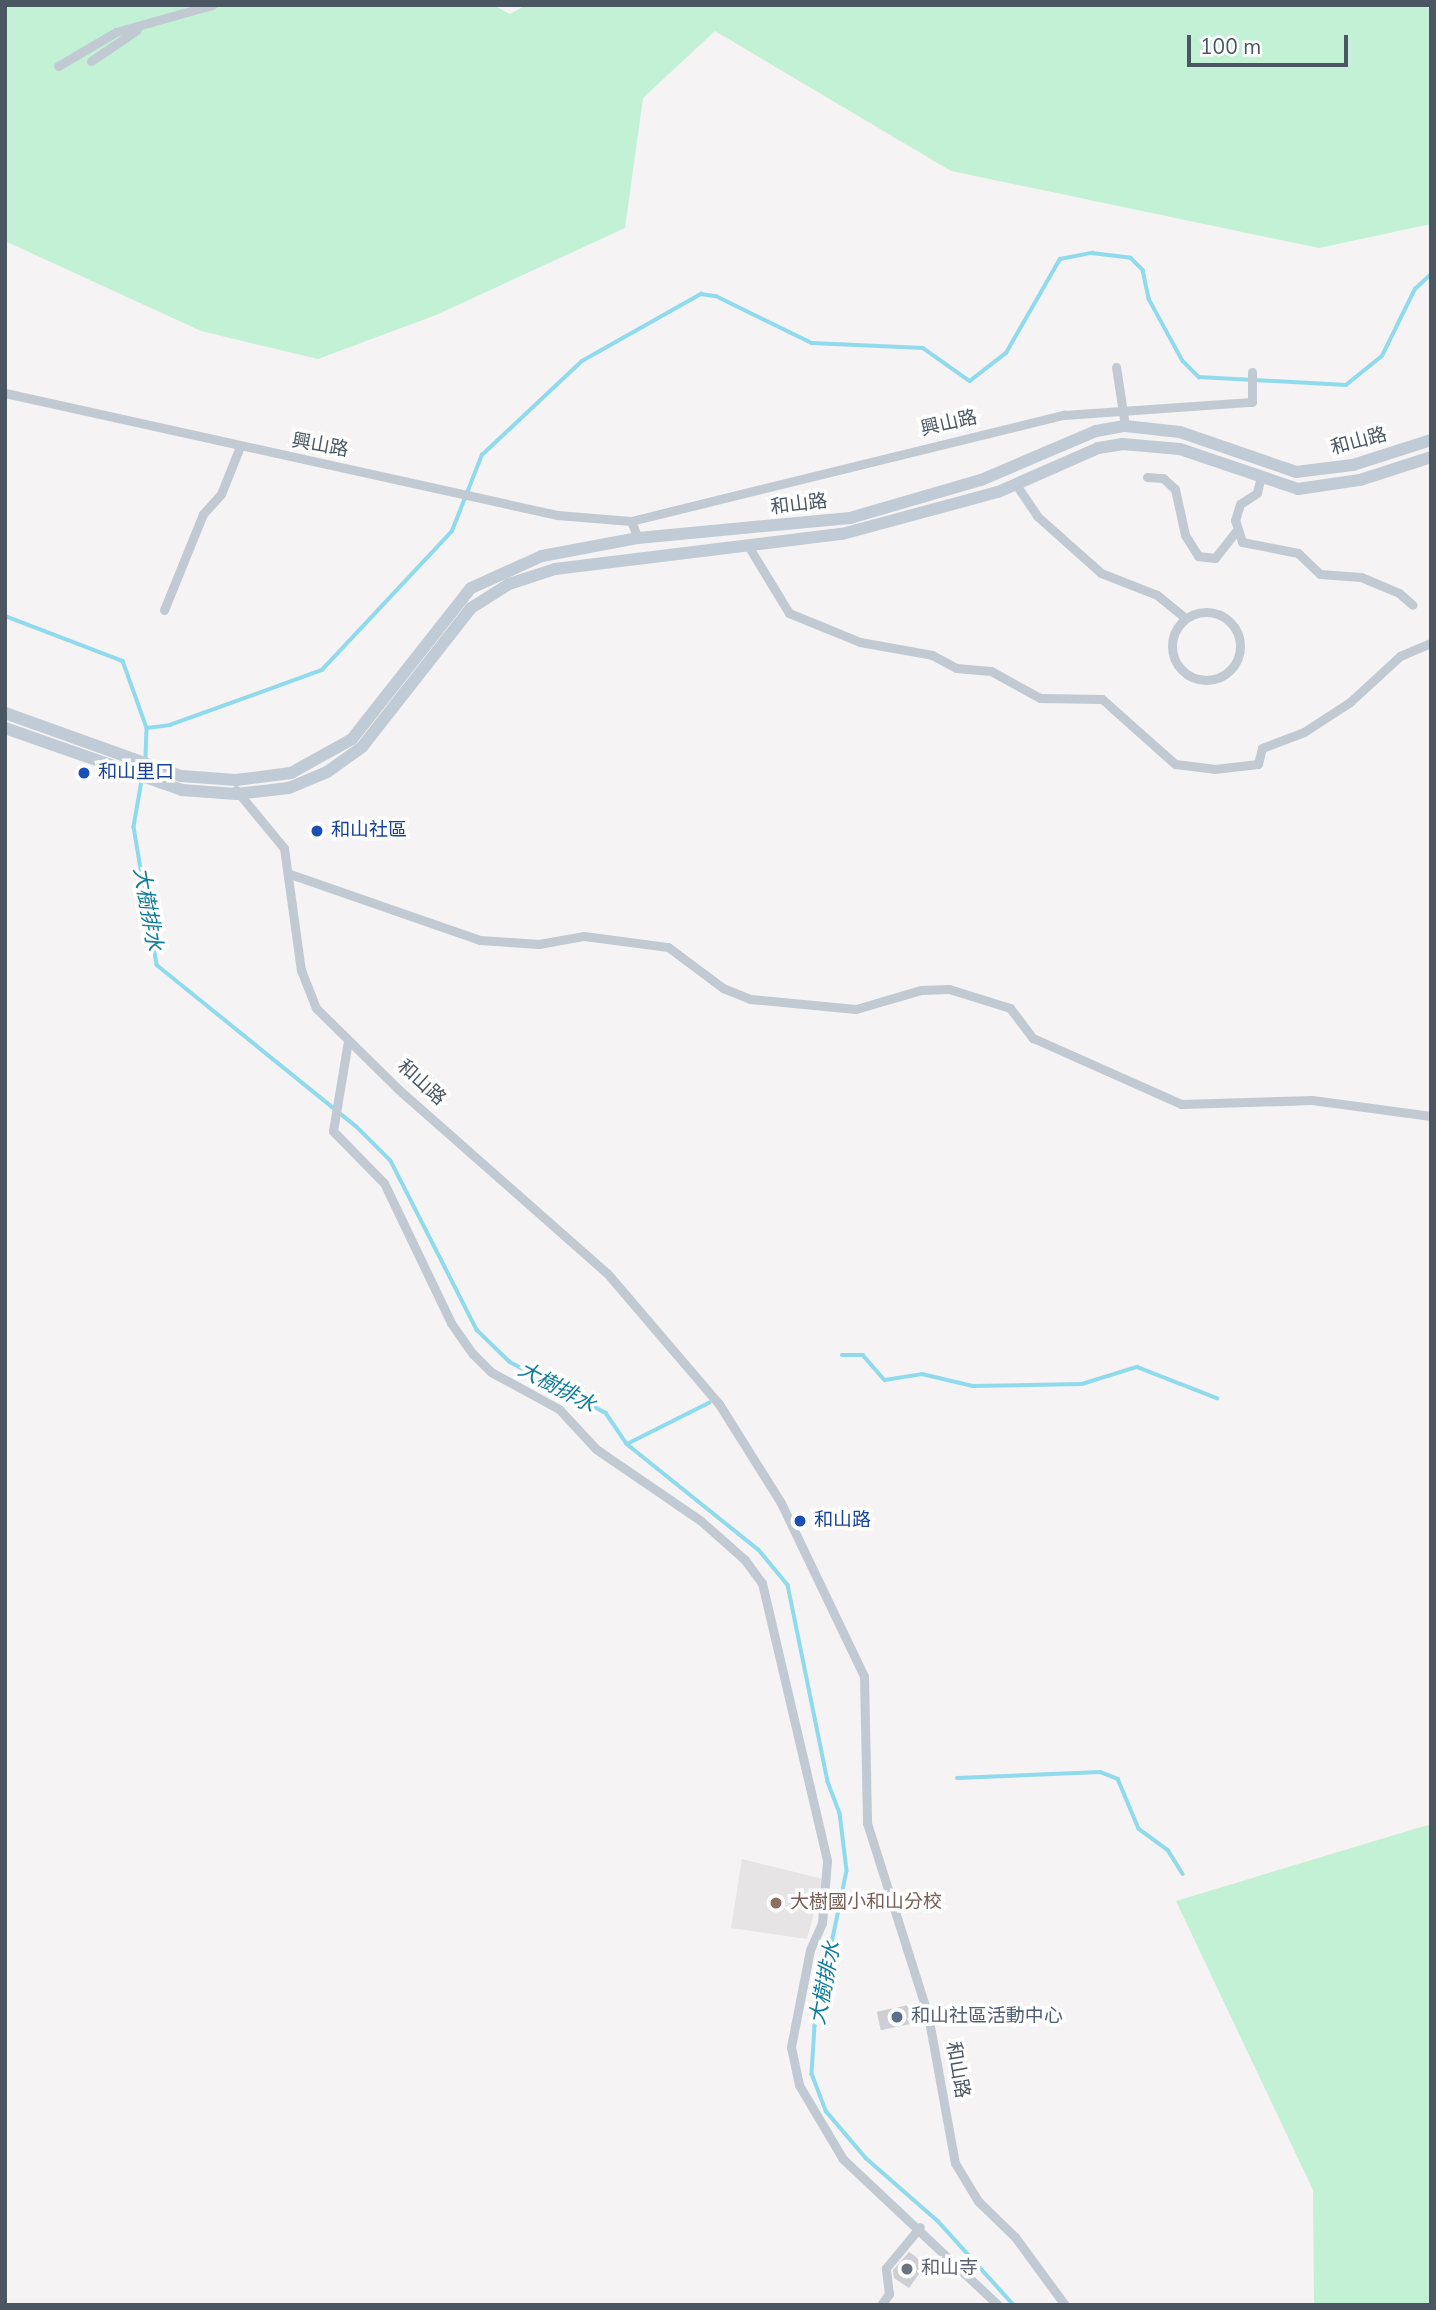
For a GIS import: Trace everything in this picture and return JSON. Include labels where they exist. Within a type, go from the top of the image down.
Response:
[{"type":"main road","name":"和山路","points":[[5,713],[160,769],[236,780],[291,773],[352,739],[454,604],[491,574],[542,556],[638,538],[850,518],[981,480],[1096,431],[1125,426],[1180,432],[1296,472],[1353,465],[1431,440]]},
{"type":"main road","name":"和山路","points":[[5,728],[154,783],[236,794],[289,788],[327,772],[362,747],[471,608],[509,584],[555,569],[842,534],[1017,486],[1098,448],[1143,443],[1180,449],[1260,480],[1328,488],[1431,457]]},
{"type":"street","points":[[58,66],[116,32],[212,5]]},
{"type":"street","points":[[90,61],[145,25]]},
{"type":"street","points":[[1116,367],[1125,426]]},
{"type":"street","name":"興山路","points":[[5,393],[239,449],[557,515],[631,521],[1064,415],[1252,402],[1252,372]]},
{"type":"street","points":[[164,610],[203,514],[221,494],[239,449]]},
{"type":"street","points":[[1147,477],[1163,478],[1175,489],[1185,535],[1198,556],[1215,558],[1235,532],[1240,504],[1257,493],[1260,480]]},
{"type":"street","points":[[1017,486],[1037,516],[1101,573],[1157,595],[1185,618]]},
{"type":"street","points":[[631,521],[638,538]]},
{"type":"street","points":[[1235,532],[1256,548],[1298,553],[1320,574],[1361,577],[1399,593],[1413,605]]},
{"type":"street","points":[[747,544],[789,613],[860,642],[932,655],[956,668],[991,671],[1040,698],[1102,699],[1175,764],[1188,766],[1258,764],[1262,748],[1304,732],[1350,702],[1400,656],[1431,643]]},
{"type":"street","points":[[1211,612],[1234,625],[1241,651],[1227,674],[1201,681],[1178,667],[1171,641],[1185,618],[1211,612]]},
{"type":"street","points":[[236,780],[236,794]]},
{"type":"street","name":"和山路","points":[[236,794],[274,831],[290,874],[306,990],[348,1041],[607,1273],[751,1449],[864,1676],[867,1823],[928,2015],[955,2163],[978,2201],[1015,2237],[1065,2305]]},
{"type":"street","points":[[290,874],[480,940],[539,944],[584,936],[668,947],[723,988],[750,999],[856,1009],[921,990],[949,989],[1010,1008],[1033,1038],[1181,1104],[1312,1100],[1431,1116]]},
{"type":"street","points":[[348,1041],[340,1103],[332,1128],[384,1183],[451,1323],[473,1354],[491,1372],[559,1409],[596,1449],[701,1521],[745,1560],[762,1583],[827,1861],[822,1923],[810,1950],[791,2047],[795,2070],[815,2120],[843,2159],[920,2227],[998,2305]]},
{"type":"street","points":[[881,2305],[889,2294],[886,2268],[920,2227]]},
{"type":"shaded area","name":"大樹國小和山分校","points":[[742,1859],[823,1879],[807,1939],[731,1928]]},
{"type":"green space","points":[[5,5],[493,5],[510,14],[526,5],[1431,5],[1431,224],[1319,248],[951,171],[715,31],[643,98],[625,228],[436,315],[318,359],[201,331],[5,241]]},
{"type":"green space","points":[[1431,1824],[1431,2305],[1314,2305],[1313,2190],[1176,1901]]},
{"type":"building","name":"和山社區活動中心","points":[[913,2004],[917,2023],[881,2030],[877,2012]]},
{"type":"building","name":"和山寺","points":[[909,2252],[926,2264],[909,2288],[894,2278],[893,2270]]},
{"type":"waterway","points":[[147,728],[170,725],[322,670],[452,531],[482,455],[582,361],[701,294],[716,296],[812,343],[923,348],[970,381],[1006,353],[1060,259],[1092,253],[1131,258],[1143,270],[1149,299],[1183,361],[1199,377],[1346,385],[1382,356],[1415,289],[1431,274]]},
{"type":"waterway","name":"大樹排水","points":[[5,616],[123,661],[147,728],[146,760]]},
{"type":"waterway","name":"大樹排水","points":[[142,781],[134,827],[157,965],[356,1126],[391,1161],[477,1330],[510,1362],[606,1413],[627,1444],[759,1550],[788,1585],[828,1782],[840,1813],[847,1871],[815,2026],[812,2074],[826,2111],[866,2158],[938,2221],[1014,2305]]},
{"type":"waterway","points":[[842,1355],[863,1355],[885,1380],[922,1374],[973,1386],[1082,1384],[1137,1367],[1217,1398]]},
{"type":"waterway","points":[[627,1444],[709,1403]]},
{"type":"waterway","points":[[957,1778],[1100,1772],[1118,1779],[1139,1829],[1168,1850],[1183,1874]]},
{"type":"place","name":"和山里口","points":[[84,773]]},
{"type":"place","name":"和山社區","points":[[317,831]]},
{"type":"place","name":"和山路","points":[[800,1521]]},
{"type":"place","name":"大樹國小和山分校","points":[[776,1903]]},
{"type":"place","name":"和山社區活動中心","points":[[897,2017]]},
{"type":"place","name":"和山寺","points":[[907,2269]]}]
